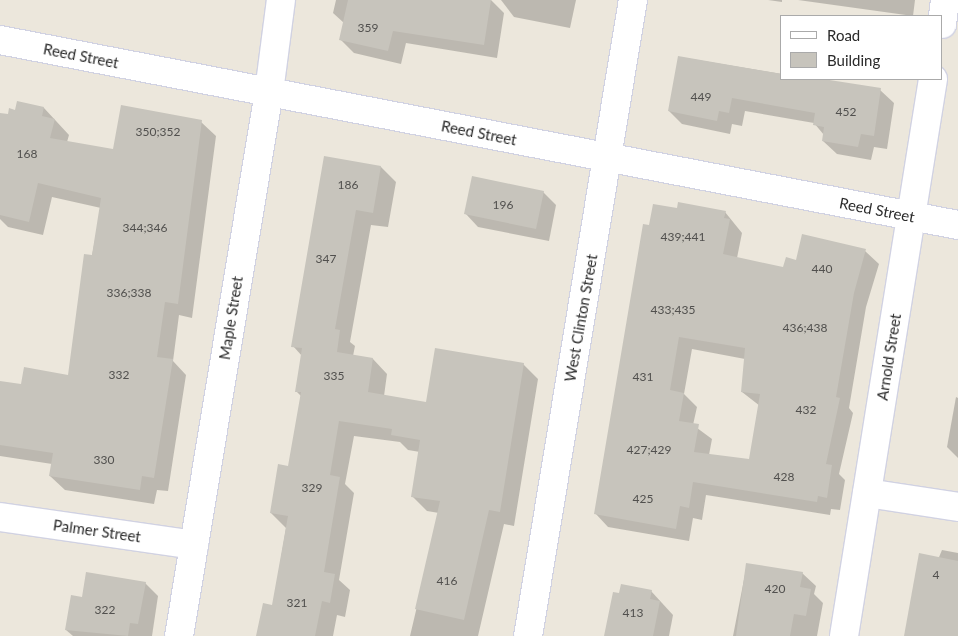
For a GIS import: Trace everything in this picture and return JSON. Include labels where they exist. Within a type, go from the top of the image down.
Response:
[{"type":"street","name":"Maple Street","points":[[179,636],[269,92],[281,0]]},
{"type":"street","name":"West Clinton Street","points":[[528,636],[633,0]]},
{"type":"street","points":[[943,18],[946,0]]},
{"type":"street","name":"Reed Street","points":[[0,40],[958,226]]},
{"type":"street","name":"Arnold Street","points":[[844,636],[933,80]]},
{"type":"street","points":[[867,493],[958,507]]},
{"type":"street","name":"Palmer Street","points":[[0,517],[194,545]]},
{"type":"building","points":[[348,0],[491,0],[484,45],[393,31],[388,51],[339,40]]},
{"type":"building","points":[[678,56],[780,74],[780,80],[829,80],[881,88],[874,136],[861,134],[858,147],[822,141],[824,127],[813,125],[815,113],[732,98],[729,113],[719,111],[717,121],[668,111]]},
{"type":"building","points":[[17,101],[44,107],[42,116],[55,119],[50,138],[113,149],[121,105],[202,120],[178,304],[165,302],[157,357],[173,359],[154,478],[142,476],[140,490],[49,476],[53,453],[0,445],[0,381],[21,384],[24,367],[68,375],[84,254],[92,255],[101,198],[38,183],[29,222],[0,215],[0,113],[8,114],[9,108],[15,110]]},
{"type":"building","points":[[324,156],[381,166],[373,213],[356,210],[335,329],[340,330],[337,352],[373,358],[368,392],[426,402],[435,348],[524,363],[500,512],[489,510],[464,620],[415,609],[440,501],[411,497],[420,440],[391,435],[392,429],[339,421],[330,475],[340,477],[324,572],[335,574],[330,603],[322,601],[315,636],[256,636],[263,603],[272,605],[288,516],[270,513],[278,464],[288,466],[301,392],[295,392],[302,348],[291,347]]},
{"type":"building","points":[[472,176],[544,191],[536,229],[464,214]]},
{"type":"building","points":[[678,202],[726,211],[724,218],[730,219],[723,254],[783,267],[786,257],[796,260],[802,234],[866,249],[854,293],[836,397],[840,398],[826,464],[832,465],[827,498],[818,496],[817,502],[693,482],[689,508],[680,506],[676,529],[594,514],[643,224],[649,225],[653,204],[677,208]],"holes":[[[679,337],[745,348],[741,392],[760,394],[749,459],[694,452],[699,424],[679,421],[684,393],[670,390]]]},
{"type":"building","points":[[919,553],[958,561],[958,636],[904,636]]},
{"type":"building","points":[[746,563],[803,572],[800,587],[811,589],[806,616],[794,614],[790,636],[736,636]]},
{"type":"building","points":[[86,572],[146,582],[138,624],[130,623],[128,636],[65,630],[71,595],[82,597]]},
{"type":"building","points":[[621,584],[652,590],[650,599],[660,601],[653,636],[604,636],[613,592],[619,593]]}]
